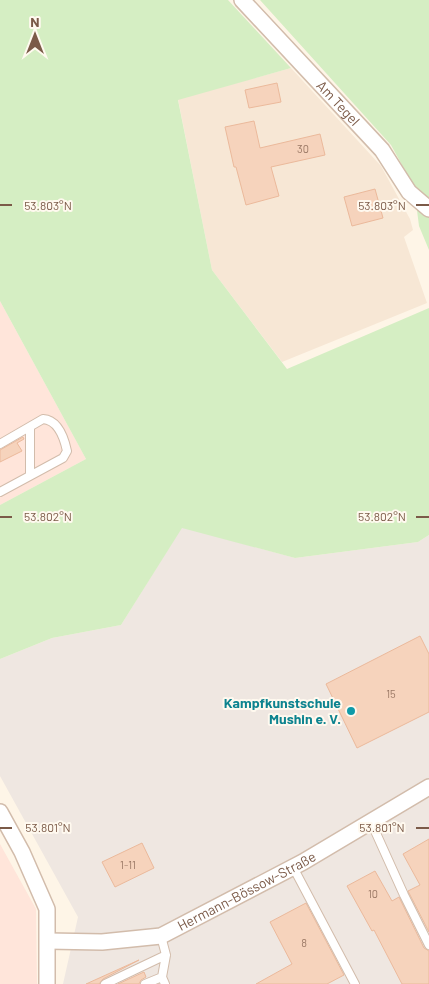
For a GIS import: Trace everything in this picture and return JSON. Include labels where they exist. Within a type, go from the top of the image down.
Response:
[{"type":"street","name":"Am Tegel","points":[[242,0],[382,150],[409,192],[429,209]]},
{"type":"street","name":"Hermann-Bössow-Straße","points":[[48,941],[102,942],[161,936],[293,867],[428,789]]},
{"type":"street","points":[[0,812],[22,852],[47,909],[47,984]]},
{"type":"lane","points":[[0,444],[43,420],[50,420],[55,423],[65,442],[67,451],[63,458],[0,492]]},
{"type":"lane","points":[[30,427],[30,476]]},
{"type":"lane","points":[[371,822],[429,945]]},
{"type":"lane","points":[[293,867],[354,984]]},
{"type":"lane","points":[[145,984],[164,980],[166,956],[161,936]]},
{"type":"lane","points":[[105,984],[166,956]]},
{"type":"shaded area","points":[[291,68],[381,166],[410,219],[413,230],[404,237],[427,303],[282,362],[212,270],[178,99]]},
{"type":"shaded area","points":[[0,301],[86,459],[0,505]]},
{"type":"shaded area","points":[[182,527],[295,558],[418,542],[429,535],[429,984],[63,984],[78,917],[0,776],[0,659],[52,638],[121,625]]},
{"type":"shaded area","points":[[0,844],[36,909],[37,984],[0,984]]},
{"type":"green space","points":[[0,0],[228,0],[291,68],[178,100],[212,270],[287,369],[429,308],[429,535],[418,542],[295,558],[182,528],[121,625],[52,638],[0,659],[0,505],[86,459],[0,301]]},
{"type":"green space","points":[[260,0],[429,0],[429,250],[419,226],[414,187],[391,145]]},
{"type":"building","points":[[277,83],[281,102],[249,108],[245,90]]},
{"type":"building","points":[[254,121],[260,148],[320,134],[325,155],[271,167],[279,196],[246,205],[236,167],[234,167],[225,127]]},
{"type":"building","points":[[375,189],[383,218],[352,226],[344,197]]},
{"type":"building","points":[[23,437],[24,439],[17,443],[22,451],[0,462],[0,450]]},
{"type":"building","points":[[420,636],[429,654],[429,712],[357,748],[326,684]]},
{"type":"building","points":[[429,839],[429,932],[408,891],[420,885],[403,854]]},
{"type":"building","points":[[142,843],[154,868],[115,887],[102,862]]},
{"type":"building","points":[[375,871],[392,901],[399,897],[424,948],[429,951],[429,984],[402,984],[374,930],[372,931],[347,886]]},
{"type":"building","points":[[306,903],[344,975],[327,984],[256,984],[292,964],[270,922]]},
{"type":"building","points":[[139,960],[103,979],[99,984],[86,984]]},
{"type":"building","points":[[144,972],[146,977],[139,984],[118,984]]},
{"type":"place","name":"Kampfkunstschule Mushin e. V.","points":[[351,711]]}]
